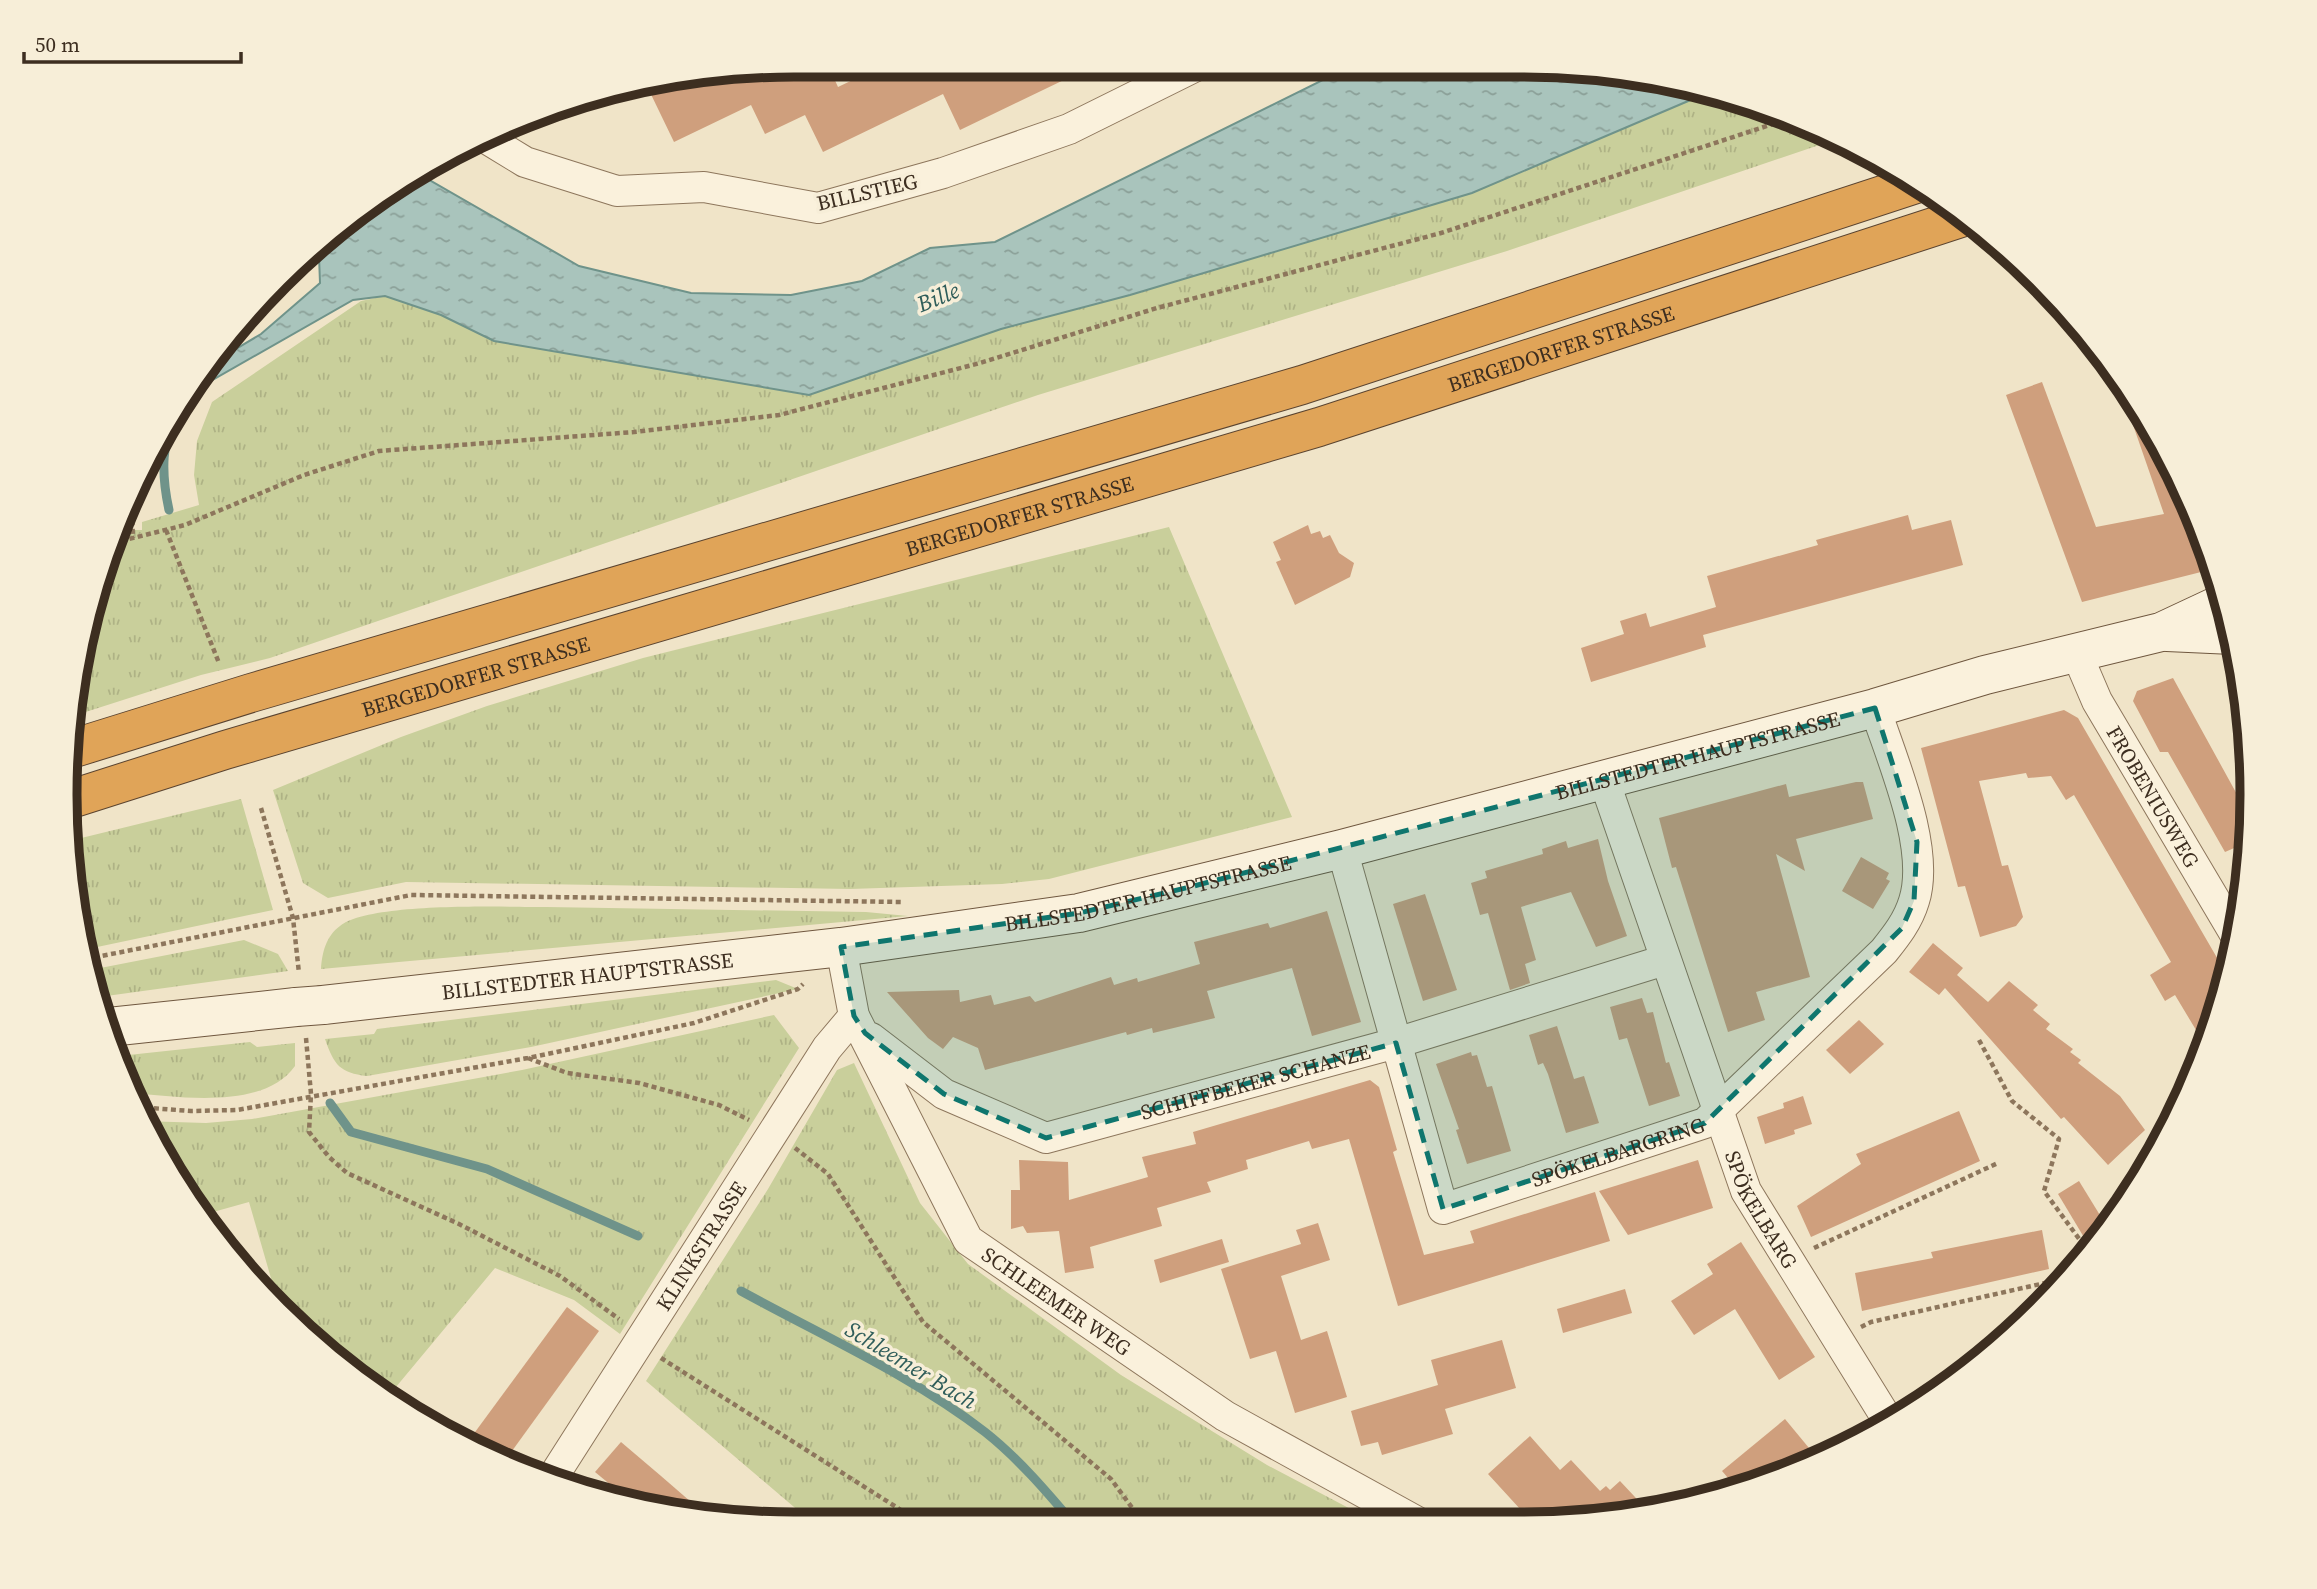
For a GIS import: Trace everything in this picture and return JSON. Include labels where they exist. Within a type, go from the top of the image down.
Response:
[{"type":"highway","points":[[79,747],[251,693],[1302,385],[1905,188]]},
{"type":"highway","name":"BERGEDORFER STRASSE","points":[[77,797],[225,750],[1319,427],[1953,221]]},
{"type":"street","name":"BILLSTIEG","points":[[494,143],[525,162],[617,191],[704,187],[818,208],[943,173],[1069,129],[1174,77]]},
{"type":"street","name":"BILLSTEDTER HAUPTSTRASSE","points":[[116,1026],[841,947],[1079,913],[1342,849],[2076,652],[2161,632],[2215,607]]},
{"type":"street","name":"BILLSTEDTER HAUPTSTRASSE","points":[[2161,632],[2222,635]]},
{"type":"street","name":"FROBENIUSWEG","points":[[2076,652],[2097,701],[2228,922]]},
{"type":"street","name":"SPÖKELBARGRING","points":[[1342,849],[1443,1209],[1705,1123],[1884,951],[1902,929],[1914,901],[1919,874],[1917,842],[1875,708]]},
{"type":"street","name":"SPÖKELBARG","points":[[1604,780],[1746,1191],[1884,1414]]},
{"type":"street","name":"SCHLEEMER WEG","points":[[841,947],[860,1024],[968,1240],[1225,1416],[1399,1512]]},
{"type":"street","name":"SCHIFFBEKER SCHANZE","points":[[860,1024],[944,1094],[1046,1138],[1396,1043],[1665,960]]},
{"type":"street","name":"KLINKSTRASSE","points":[[557,1471],[827,1048],[860,1024]]},
{"type":"path","points":[[124,540],[166,530],[304,475],[379,451],[634,432],[793,411],[980,363],[1157,308],[1441,233],[1775,123]]},
{"type":"path","points":[[132,520],[133,538]]},
{"type":"path","points":[[166,530],[219,663]]},
{"type":"path","points":[[261,808],[293,918]]},
{"type":"path","points":[[96,957],[411,895],[866,901]]},
{"type":"path","points":[[149,1108],[237,1110],[311,1094],[528,1058],[694,1023],[798,989],[841,947]]},
{"type":"path","points":[[1979,1040],[2012,1101],[2059,1139],[2044,1191],[2082,1243]]},
{"type":"path","points":[[528,1058],[567,1073],[639,1083],[719,1105],[775,1133],[828,1174],[923,1322],[1111,1479],[1135,1512]]},
{"type":"path","points":[[311,1094],[309,1132],[329,1157],[348,1173],[460,1224],[560,1276],[644,1337],[660,1357],[904,1512]]},
{"type":"path","points":[[1789,1260],[1998,1163]]},
{"type":"path","points":[[1871,1322],[2049,1282]]},
{"type":"highlighted area","points":[[1875,708],[1917,842],[1914,901],[1902,928],[1705,1123],[1443,1209],[1396,1043],[1046,1138],[944,1094],[865,1033],[854,1016],[841,947],[1079,913],[1190,887]]},
{"type":"green space","points":[[1695,98],[1753,115],[1823,144],[1507,251],[1038,395],[270,658],[201,675],[82,713],[101,609],[128,530],[142,530],[142,522],[199,505],[194,475],[197,441],[212,402],[361,301],[385,296],[441,315],[494,341],[809,395],[1001,329],[1130,295],[1472,193]]},
{"type":"green space","points":[[1169,527],[1292,817],[1049,879],[1002,884],[850,889],[406,882],[328,898],[303,883],[273,790],[401,737],[487,706],[643,658]]},
{"type":"green space","points":[[241,799],[273,910],[94,948],[83,888],[79,839]]},
{"type":"green space","points":[[547,907],[866,912],[908,916],[321,969],[324,951],[331,935],[340,926],[356,918],[407,909]]},
{"type":"green space","points":[[244,940],[278,954],[288,971],[106,996],[98,968]]},
{"type":"green space","points":[[776,980],[798,989],[531,1047],[367,1076],[350,1073],[339,1066],[325,1039],[374,1034],[377,1029]]},
{"type":"green space","points":[[774,1015],[799,1048],[620,1334],[574,1300],[495,1268],[394,1390],[321,1334],[274,1288],[249,1202],[212,1212],[156,1121],[206,1123],[252,1119],[522,1070]]},
{"type":"green space","points":[[250,1042],[257,1047],[295,1043],[295,1066],[281,1080],[263,1089],[220,1098],[143,1094],[127,1055]]},
{"type":"green space","points":[[854,1063],[920,1203],[968,1264],[1121,1375],[1267,1465],[1356,1512],[800,1512],[646,1381],[768,1189],[837,1070]]},
{"type":"water","name":"Bille","points":[[1329,77],[1569,79],[1616,83],[1695,98],[1472,193],[1130,295],[1001,329],[809,395],[494,341],[441,315],[385,296],[353,300],[207,383],[229,353],[261,334],[320,283],[321,255],[358,225],[427,179],[579,266],[691,293],[791,295],[862,281],[930,248],[995,242]]},
{"type":"building","points":[[794,77],[833,77],[838,87],[859,77],[935,77],[937,81],[945,77],[1070,77],[960,130],[943,94],[823,152],[805,115],[765,134],[751,105],[674,142],[650,92],[701,83]]},
{"type":"building","points":[[2042,382],[2096,527],[2164,514],[2132,422],[2135,421],[2166,477],[2204,571],[2082,602],[2006,395]]},
{"type":"building","points":[[1908,515],[1912,530],[1951,520],[1963,565],[1703,635],[1706,647],[1591,682],[1581,648],[1624,634],[1620,621],[1646,613],[1650,627],[1716,607],[1707,576],[1818,545],[1816,540]]},
{"type":"building","points":[[1308,525],[1311,534],[1320,531],[1323,538],[1330,535],[1339,553],[1354,563],[1350,577],[1295,605],[1276,562],[1281,560],[1273,542]]},
{"type":"building","points":[[2173,678],[2240,799],[2238,847],[2225,852],[2168,752],[2160,752],[2133,701],[2137,691]]},
{"type":"building","points":[[2064,710],[2078,718],[2220,963],[2198,1034],[2175,995],[2165,1001],[2150,975],[2171,962],[2074,795],[2066,800],[2051,776],[2028,778],[2026,773],[1979,781],[2002,866],[2008,865],[2023,917],[2016,926],[1980,937],[1965,886],[1958,887],[1921,748]]},
{"type":"building","points":[[1863,782],[1873,819],[1796,839],[1805,871],[1776,854],[1810,977],[1756,992],[1765,1020],[1728,1032],[1676,867],[1672,868],[1659,818],[1786,784],[1789,797]]},
{"type":"building","points":[[1598,839],[1608,881],[1627,936],[1596,947],[1571,892],[1521,907],[1536,960],[1525,964],[1530,983],[1510,990],[1488,913],[1480,915],[1471,883],[1487,878],[1485,871],[1543,854],[1542,849],[1566,841],[1568,848]]},
{"type":"building","points":[[1861,857],[1889,873],[1886,879],[1890,881],[1873,909],[1842,891]]},
{"type":"building","points":[[1425,894],[1457,990],[1423,1001],[1393,904]]},
{"type":"building","points":[[1327,911],[1361,1022],[1312,1036],[1292,968],[1207,991],[1215,1018],[1153,1033],[1152,1028],[1127,1035],[1126,1032],[985,1070],[978,1048],[953,1037],[943,1049],[928,1038],[887,992],[959,990],[960,1002],[991,995],[994,1005],[1030,996],[1035,1002],[1111,977],[1114,985],[1137,978],[1138,982],[1200,964],[1194,942],[1268,923],[1270,928]]},
{"type":"building","points":[[1933,943],[1963,968],[1957,975],[1988,1002],[2009,981],[2038,1005],[2033,1010],[2050,1024],[2046,1029],[2073,1049],[2070,1052],[2081,1060],[2078,1063],[2120,1096],[2145,1130],[2108,1165],[2064,1117],[2061,1119],[1945,988],[1939,995],[1909,972]]},
{"type":"building","points":[[1642,998],[1647,1013],[1653,1012],[1666,1063],[1669,1062],[1680,1096],[1649,1106],[1627,1038],[1619,1040],[1610,1007]]},
{"type":"building","points":[[1859,1020],[1884,1044],[1850,1074],[1826,1050]]},
{"type":"building","points":[[1557,1026],[1574,1079],[1584,1076],[1599,1123],[1566,1133],[1548,1074],[1543,1063],[1538,1065],[1529,1035]]},
{"type":"building","points":[[1471,1052],[1472,1056],[1477,1055],[1487,1087],[1492,1086],[1511,1151],[1467,1164],[1456,1130],[1459,1129],[1436,1064]]},
{"type":"building","points":[[1370,1080],[1379,1087],[1397,1150],[1393,1152],[1424,1255],[1474,1243],[1470,1231],[1595,1192],[1610,1241],[1398,1306],[1349,1139],[1312,1149],[1309,1141],[1246,1160],[1248,1169],[1207,1182],[1211,1192],[1157,1208],[1162,1226],[1090,1247],[1094,1268],[1065,1273],[1059,1231],[1027,1233],[1023,1226],[1011,1229],[1011,1190],[1020,1190],[1019,1160],[1068,1162],[1069,1200],[1148,1177],[1142,1157],[1196,1144],[1193,1132]]},
{"type":"building","points":[[1803,1096],[1812,1124],[1794,1130],[1795,1134],[1765,1144],[1757,1117],[1784,1108],[1783,1103]]},
{"type":"building","points":[[1959,1111],[1980,1161],[1811,1237],[1797,1206],[1861,1164],[1856,1154]]},
{"type":"building","points":[[1698,1160],[1713,1208],[1628,1235],[1599,1191]]},
{"type":"building","points":[[2079,1181],[2101,1218],[2085,1239],[2058,1194]]},
{"type":"building","points":[[1318,1223],[1330,1260],[1281,1276],[1301,1340],[1327,1331],[1347,1397],[1295,1413],[1276,1351],[1250,1359],[1221,1269],[1301,1244],[1296,1230]]},
{"type":"building","points":[[2042,1230],[2049,1269],[1862,1311],[1855,1273],[1933,1258],[1931,1252]]},
{"type":"building","points":[[1222,1239],[1229,1262],[1160,1283],[1154,1260]]},
{"type":"building","points":[[1741,1242],[1815,1357],[1779,1380],[1735,1309],[1694,1335],[1671,1301],[1713,1274],[1707,1264]]},
{"type":"building","points":[[1625,1289],[1632,1313],[1563,1333],[1557,1309]]},
{"type":"building","points":[[567,1307],[599,1331],[511,1453],[472,1436]]},
{"type":"building","points":[[1502,1340],[1516,1388],[1445,1409],[1453,1434],[1382,1455],[1378,1442],[1361,1446],[1351,1411],[1438,1385],[1431,1360]]},
{"type":"building","points":[[1785,1419],[1809,1448],[1797,1457],[1731,1481],[1722,1471]]},
{"type":"building","points":[[1530,1436],[1560,1470],[1571,1460],[1600,1491],[1606,1486],[1610,1490],[1620,1481],[1640,1502],[1523,1512],[1488,1474]]},
{"type":"building","points":[[621,1442],[694,1505],[616,1490],[595,1472]]},
{"type":"waterway","name":"Schleemer Bach","points":[[165,451],[164,470],[169,510]]},
{"type":"waterway","name":"Schleemer Bach","points":[[330,1103],[351,1132],[487,1169],[638,1236]]},
{"type":"waterway","name":"Schleemer Bach","points":[[741,1291],[897,1374],[957,1411],[1009,1453],[1064,1512]]}]
